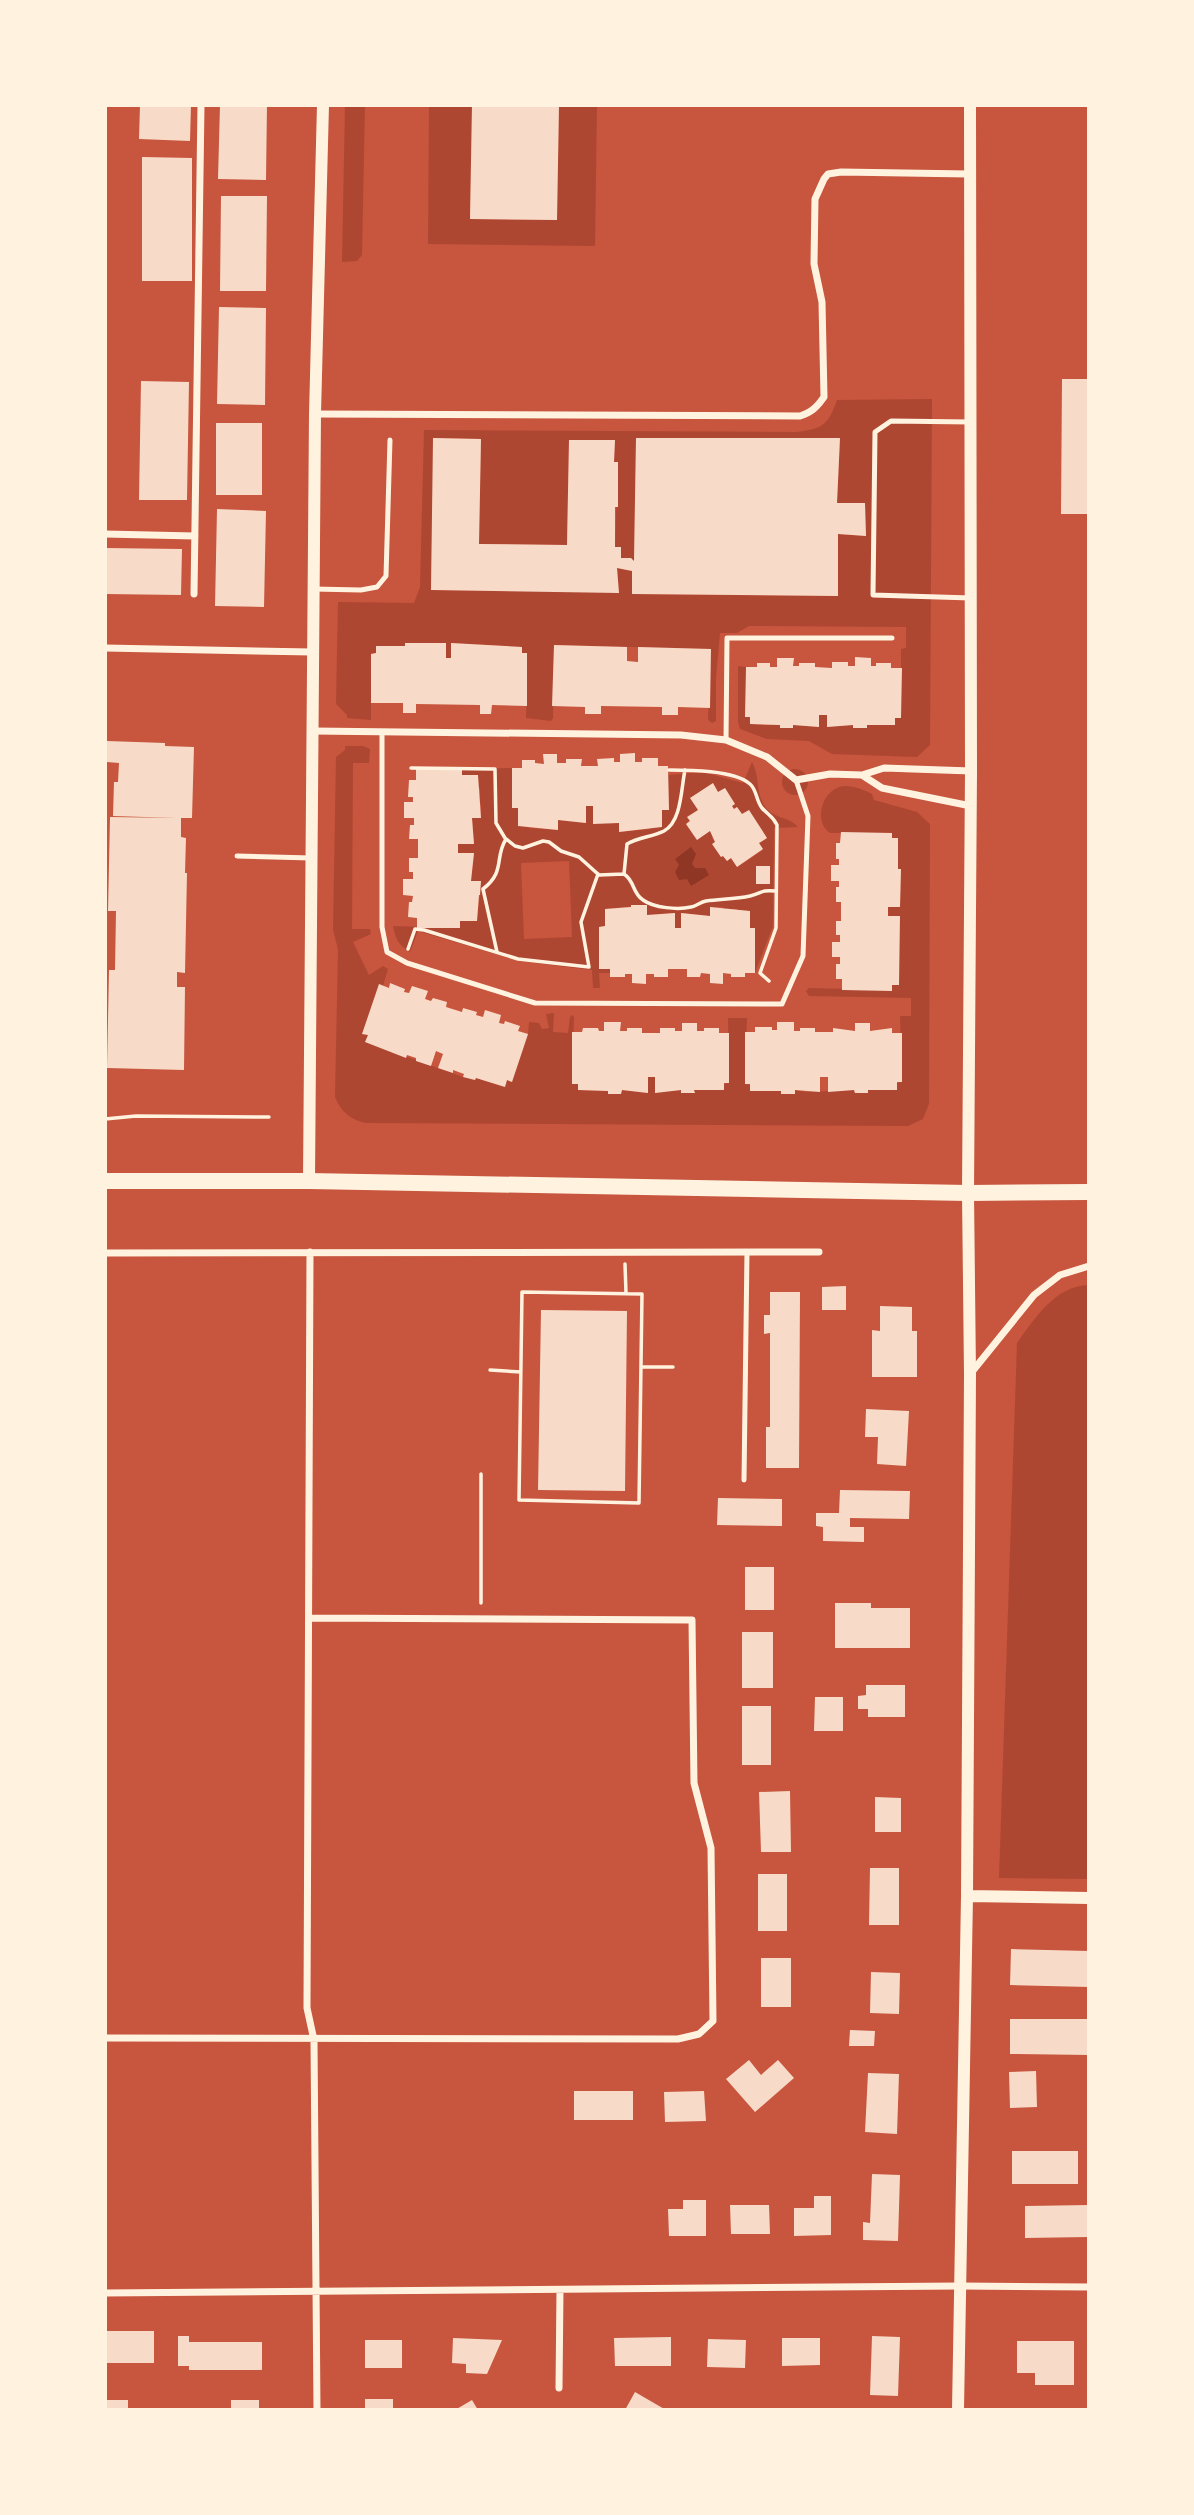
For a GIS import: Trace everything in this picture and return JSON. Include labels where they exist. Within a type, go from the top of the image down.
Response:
[{"type":"highway","points":[[105,1181],[309,1181],[968,1193],[1089,1192]]},
{"type":"street","points":[[194,594],[201,105]]},
{"type":"street","points":[[309,1181],[315,414],[323,105]]},
{"type":"street","points":[[958,2410],[967,1896],[970,1374],[970,105]]},
{"type":"street","points":[[315,414],[800,416],[817,407],[824,397],[822,302],[814,264],[815,199],[818,188],[828,174],[841,172],[969,174]]},
{"type":"street","points":[[105,534],[195,536]]},
{"type":"street","points":[[105,648],[312,652]]},
{"type":"street","points":[[313,732],[681,735],[726,740],[767,757],[796,780],[830,774],[862,775],[884,768],[971,771]]},
{"type":"street","points":[[862,775],[882,789],[971,806]]},
{"type":"street","points":[[310,1252],[307,2008],[314,2040],[317,2410]]},
{"type":"street","points":[[105,1253],[819,1252]]},
{"type":"street","points":[[970,1374],[1034,1295],[1060,1275],[1089,1266]]},
{"type":"street","points":[[105,2038],[678,2039],[699,2034],[713,2021],[711,1848],[694,1783],[692,1620],[310,1618]]},
{"type":"street","points":[[967,1896],[1089,1898]]},
{"type":"street","points":[[105,2293],[1089,2287]]},
{"type":"street","points":[[559,2388],[560,2290]]},
{"type":"lane","points":[[971,422],[891,421],[875,432],[873,595],[971,598]]},
{"type":"lane","points":[[313,589],[361,590],[377,587],[386,576],[390,440]]},
{"type":"lane","points":[[726,740],[727,638],[892,638]]},
{"type":"lane","points":[[382,732],[382,927],[387,953],[407,963],[535,1003],[782,1004],[803,956],[808,816],[796,780]]},
{"type":"lane","points":[[237,856],[312,858]]},
{"type":"lane","points":[[744,1480],[747,1252]]},
{"type":"path","points":[[411,768],[495,769],[496,823],[506,839],[523,848],[543,841],[549,842],[561,851],[579,857],[598,874],[624,874],[632,881],[635,891],[643,900],[669,908],[693,907],[702,901],[751,895],[765,890],[776,891]]},
{"type":"path","points":[[668,770],[705,770],[748,782],[754,788],[762,808],[772,815],[777,825],[776,928],[760,973],[769,981]]},
{"type":"path","points":[[624,874],[627,844],[665,831],[675,821],[685,770]]},
{"type":"path","points":[[497,952],[483,889],[497,876],[502,846],[506,839]]},
{"type":"path","points":[[408,951],[415,929],[518,959],[589,967],[581,922],[598,874]]},
{"type":"path","points":[[105,1119],[136,1116],[269,1117]]},
{"type":"path","points":[[625,1252],[625,1293]]},
{"type":"path","points":[[522,1292],[625,1293],[642,1294],[639,1503],[519,1500],[522,1292]]},
{"type":"path","points":[[642,1367],[673,1367]]},
{"type":"path","points":[[490,1370],[521,1372]]},
{"type":"path","points":[[481,1475],[481,1603]]},
{"type":"shaded area","points":[[345,105],[365,105],[362,255],[357,261],[342,262]]},
{"type":"shaded area","points":[[429,105],[472,105],[470,219],[557,220],[559,105],[597,105],[595,246],[428,244]]},
{"type":"shaded area","points":[[932,399],[930,745],[917,757],[832,754],[809,741],[767,739],[740,729],[738,722],[738,666],[746,667],[750,724],[793,728],[793,725],[819,727],[819,715],[827,715],[827,727],[853,725],[854,728],[866,728],[867,725],[895,725],[895,718],[901,717],[901,649],[906,648],[906,627],[749,626],[737,633],[720,633],[716,721],[712,723],[708,720],[710,649],[554,645],[551,721],[526,718],[527,654],[522,653],[522,647],[451,643],[451,658],[446,658],[446,643],[376,646],[376,653],[371,654],[371,720],[347,718],[336,704],[338,602],[414,603],[420,587],[424,430],[796,432],[823,424],[831,415],[837,400]],"holes":[[[434,438],[481,439],[479,544],[567,545],[569,440],[615,441],[614,462],[618,462],[615,547],[620,547],[621,558],[631,558],[634,561],[636,438],[840,438],[837,503],[865,504],[866,536],[838,534],[837,596],[633,594],[632,571],[617,568],[619,592],[431,590]]]},
{"type":"shaded area","points":[[345,746],[363,746],[370,749],[369,763],[353,763],[352,929],[370,929],[371,934],[353,942],[369,975],[383,966],[388,969],[363,1034],[368,1035],[366,1042],[463,1077],[476,1078],[504,1087],[507,1080],[512,1081],[528,1035],[529,1022],[539,1023],[542,1029],[549,1028],[546,1014],[554,1013],[553,1032],[568,1033],[570,1017],[574,1017],[572,1083],[578,1084],[578,1090],[608,1091],[608,1094],[621,1094],[622,1090],[647,1093],[648,1077],[655,1077],[655,1093],[681,1090],[681,1093],[694,1093],[694,1090],[729,1083],[728,1018],[747,1018],[745,1084],[781,1091],[781,1094],[795,1094],[795,1090],[854,1090],[855,1093],[867,1093],[868,1090],[902,1082],[900,1016],[911,1016],[911,998],[809,996],[806,991],[809,988],[892,990],[888,907],[900,906],[898,839],[892,838],[892,833],[830,833],[825,828],[821,813],[826,798],[837,788],[852,787],[872,794],[874,800],[917,812],[930,824],[929,1104],[923,1119],[908,1126],[366,1123],[351,1117],[343,1111],[335,1097],[338,950],[333,929],[336,757],[345,750]]},
{"type":"shaded area","points":[[752,762],[761,798],[768,810],[798,827],[774,828],[773,926],[755,973],[755,929],[750,928],[737,909],[723,907],[710,907],[710,916],[682,913],[681,928],[675,928],[674,913],[647,915],[647,905],[605,909],[605,926],[599,927],[599,969],[610,969],[610,973],[599,973],[600,988],[593,988],[592,970],[519,961],[418,931],[410,952],[396,938],[393,926],[459,928],[460,921],[477,921],[481,881],[471,881],[474,854],[458,853],[458,844],[474,844],[472,818],[481,817],[480,788],[462,775],[462,769],[512,768],[512,808],[518,808],[529,828],[557,830],[558,820],[585,823],[586,806],[593,806],[594,823],[619,823],[619,832],[662,827],[662,810],[669,810],[668,775],[703,772],[743,783]],"holes":[[[713,784],[718,792],[725,788],[735,804],[732,806],[734,809],[737,807],[742,814],[749,810],[767,838],[759,843],[763,850],[737,867],[731,858],[727,861],[721,857],[713,844],[715,842],[710,831],[696,839],[686,824],[698,810]],[[569,861],[572,937],[524,939],[521,863]],[[756,866],[770,866],[770,884],[756,884]]]},
{"type":"shaded area","points":[[795,769],[804,773],[808,782],[804,791],[795,795],[786,791],[782,782],[786,773]]},
{"type":"shaded area","points":[[691,847],[696,854],[692,864],[695,868],[705,868],[709,875],[691,886],[687,879],[679,880],[675,872],[679,865],[675,859]]},
{"type":"shaded area","points":[[1089,1285],[1089,1879],[999,1878],[1017,1343],[1056,1297],[1077,1287]]},
{"type":"building","points":[[140,105],[191,105],[190,141],[139,139]]},
{"type":"building","points":[[220,105],[267,105],[266,180],[218,179]]},
{"type":"building","points":[[472,105],[559,105],[557,220],[470,219]]},
{"type":"building","points":[[142,157],[192,158],[192,281],[142,281]]},
{"type":"building","points":[[221,196],[267,196],[266,291],[220,291]]},
{"type":"building","points":[[219,307],[266,308],[265,405],[217,404]]},
{"type":"building","points":[[1062,379],[1089,379],[1089,514],[1061,514]]},
{"type":"building","points":[[141,381],[189,382],[187,500],[139,500]]},
{"type":"building","points":[[216,423],[262,423],[262,495],[216,495]]},
{"type":"building","points":[[433,438],[481,439],[479,544],[567,545],[569,440],[615,440],[618,507],[615,507],[615,547],[621,547],[621,558],[631,558],[634,561],[636,438],[840,438],[837,503],[865,503],[866,536],[838,534],[838,596],[632,594],[632,571],[617,568],[619,593],[431,590]]},
{"type":"building","points":[[217,509],[266,511],[264,607],[215,606]]},
{"type":"building","points":[[105,548],[182,549],[181,595],[105,594]]},
{"type":"building","points":[[405,643],[446,643],[446,658],[451,658],[451,643],[522,647],[522,653],[527,653],[527,706],[492,705],[491,714],[480,714],[480,705],[416,704],[416,713],[403,713],[403,703],[371,703],[371,654],[376,653],[376,646],[405,646]]},
{"type":"building","points":[[554,645],[627,647],[627,661],[638,662],[638,647],[711,649],[710,708],[678,707],[678,715],[662,715],[662,707],[601,706],[601,714],[585,714],[585,707],[552,706]]},
{"type":"building","points":[[855,657],[871,658],[871,666],[876,666],[876,663],[891,663],[891,668],[902,668],[901,718],[895,718],[895,725],[867,725],[867,728],[853,728],[853,725],[827,727],[827,715],[819,715],[819,727],[793,725],[793,728],[780,728],[780,725],[750,724],[750,717],[745,717],[746,667],[757,667],[757,663],[770,663],[770,667],[777,667],[777,658],[794,658],[793,666],[799,666],[799,663],[815,663],[815,667],[832,668],[832,662],[848,662],[848,666],[855,666]]},
{"type":"building","points":[[107,741],[194,747],[192,818],[181,818],[181,837],[186,838],[187,873],[185,973],[177,972],[177,987],[185,987],[184,1070],[107,1068],[109,970],[115,970],[116,911],[108,911],[110,817],[177,818],[113,816],[114,782],[118,782],[119,763],[107,762]]},
{"type":"building","points":[[635,753],[635,762],[642,762],[642,758],[658,758],[658,766],[668,766],[669,810],[662,810],[662,827],[619,832],[619,823],[593,824],[593,806],[586,806],[586,823],[558,820],[558,830],[518,826],[518,808],[512,808],[512,768],[522,768],[522,760],[535,760],[535,763],[544,764],[543,754],[557,754],[557,763],[566,763],[566,759],[582,759],[581,766],[598,766],[597,759],[614,758],[614,762],[620,762],[620,754]]},
{"type":"building","points":[[416,769],[462,769],[462,775],[478,775],[481,818],[472,818],[474,844],[458,844],[458,853],[474,853],[471,881],[481,881],[477,921],[460,921],[460,928],[417,928],[417,918],[408,917],[409,902],[412,902],[413,896],[403,895],[403,879],[413,879],[413,872],[409,872],[409,858],[418,858],[418,839],[409,839],[410,825],[414,825],[414,818],[404,818],[404,802],[413,802],[413,797],[408,797],[409,780],[416,780]]},
{"type":"building","points":[[713,783],[718,792],[725,788],[735,804],[732,806],[734,809],[737,807],[742,814],[749,810],[767,838],[759,843],[763,849],[737,867],[731,858],[727,861],[721,857],[712,844],[715,842],[710,831],[697,840],[686,824],[690,821],[687,817],[698,810],[690,798]]},
{"type":"building","points":[[841,832],[892,833],[892,838],[898,838],[898,869],[901,869],[900,907],[888,907],[888,916],[900,916],[899,985],[892,985],[892,991],[842,990],[842,979],[836,979],[836,964],[840,964],[840,957],[832,957],[832,942],[840,942],[840,935],[836,935],[836,921],[841,921],[841,902],[836,902],[836,887],[839,887],[839,881],[831,881],[831,865],[839,865],[839,859],[836,859],[836,843],[840,843]]},
{"type":"building","points":[[756,866],[770,866],[770,884],[756,884]]},
{"type":"building","points":[[647,905],[647,915],[675,913],[675,928],[681,928],[681,913],[710,916],[710,907],[750,911],[750,928],[755,928],[755,973],[745,973],[745,977],[731,977],[731,974],[723,973],[723,984],[710,983],[710,974],[701,973],[700,977],[687,977],[687,969],[668,969],[668,977],[646,974],[646,984],[632,983],[632,974],[610,977],[610,969],[599,969],[599,927],[605,926],[605,909]]},
{"type":"building","points":[[390,983],[405,989],[404,992],[409,993],[412,986],[428,991],[425,999],[447,1002],[446,1007],[462,1012],[463,1008],[483,1017],[485,1010],[501,1015],[499,1023],[504,1024],[505,1021],[520,1026],[518,1031],[528,1034],[512,1082],[507,1080],[505,1087],[463,1077],[464,1074],[453,1070],[453,1073],[438,1068],[443,1054],[436,1051],[431,1066],[416,1061],[416,1058],[407,1055],[406,1058],[365,1042],[368,1035],[362,1034],[379,984],[389,988]]},
{"type":"building","points":[[604,1022],[621,1022],[620,1031],[642,1028],[642,1033],[660,1033],[660,1028],[682,1031],[682,1023],[697,1023],[697,1031],[719,1028],[719,1033],[729,1033],[729,1083],[724,1083],[724,1090],[655,1093],[655,1077],[648,1077],[648,1093],[622,1090],[621,1094],[608,1094],[608,1091],[578,1090],[578,1084],[572,1084],[572,1032],[582,1032],[583,1028],[598,1028],[599,1031],[604,1031]]},
{"type":"building","points":[[777,1022],[794,1022],[794,1031],[800,1031],[800,1028],[815,1028],[815,1032],[833,1032],[833,1028],[855,1031],[855,1023],[870,1023],[870,1031],[892,1028],[892,1033],[902,1033],[902,1082],[897,1082],[897,1090],[868,1090],[868,1093],[855,1093],[854,1090],[828,1092],[828,1077],[820,1077],[820,1092],[795,1090],[795,1094],[781,1094],[781,1091],[750,1091],[750,1084],[745,1084],[745,1032],[755,1032],[755,1027],[772,1027],[772,1030],[777,1030]]},
{"type":"building","points":[[846,1286],[846,1310],[822,1310],[822,1287]]},
{"type":"building","points":[[770,1292],[800,1292],[799,1468],[766,1468],[766,1427],[770,1427],[770,1333],[764,1334],[764,1315],[770,1315]]},
{"type":"building","points":[[880,1306],[912,1307],[912,1331],[917,1331],[917,1377],[872,1377],[872,1330],[880,1331]]},
{"type":"building","points":[[541,1310],[627,1311],[625,1491],[538,1490]]},
{"type":"building","points":[[866,1409],[909,1411],[906,1466],[877,1464],[878,1437],[865,1437]]},
{"type":"building","points":[[840,1490],[910,1491],[909,1519],[850,1518],[850,1527],[864,1527],[864,1542],[823,1541],[823,1527],[816,1526],[816,1513],[839,1513]]},
{"type":"building","points":[[718,1498],[782,1499],[782,1526],[717,1525]]},
{"type":"building","points":[[745,1567],[774,1567],[774,1610],[745,1610]]},
{"type":"building","points":[[835,1603],[871,1603],[871,1608],[910,1608],[910,1648],[835,1648]]},
{"type":"building","points":[[742,1632],[773,1632],[773,1688],[742,1688]]},
{"type":"building","points":[[866,1685],[905,1685],[905,1717],[868,1717],[868,1709],[858,1709],[858,1696],[866,1695]]},
{"type":"building","points":[[815,1697],[843,1697],[843,1731],[814,1731]]},
{"type":"building","points":[[742,1706],[771,1706],[771,1765],[742,1765]]},
{"type":"building","points":[[790,1791],[791,1852],[761,1852],[759,1792]]},
{"type":"building","points":[[875,1797],[901,1798],[901,1832],[875,1832]]},
{"type":"building","points":[[870,1868],[899,1868],[899,1925],[869,1925]]},
{"type":"building","points":[[758,1874],[787,1874],[787,1931],[758,1931]]},
{"type":"building","points":[[1011,1949],[1089,1951],[1089,1987],[1010,1985]]},
{"type":"building","points":[[761,1958],[791,1958],[791,2007],[761,2007]]},
{"type":"building","points":[[871,1972],[900,1973],[899,2014],[870,2013]]},
{"type":"building","points":[[1010,2019],[1089,2019],[1089,2055],[1010,2054]]},
{"type":"building","points":[[850,2030],[875,2031],[874,2046],[849,2046]]},
{"type":"building","points":[[749,2060],[761,2075],[778,2060],[794,2078],[755,2112],[726,2079]]},
{"type":"building","points":[[1036,2071],[1037,2107],[1010,2108],[1009,2072]]},
{"type":"building","points":[[868,2073],[899,2074],[897,2134],[865,2132]]},
{"type":"building","points":[[574,2091],[633,2091],[633,2120],[574,2120]]},
{"type":"building","points":[[704,2091],[706,2121],[665,2122],[664,2092]]},
{"type":"building","points":[[1012,2151],[1078,2151],[1078,2184],[1012,2184]]},
{"type":"building","points":[[872,2174],[900,2175],[898,2241],[863,2240],[863,2222],[870,2223]]},
{"type":"building","points":[[814,2196],[831,2196],[831,2235],[794,2236],[794,2208],[814,2208]]},
{"type":"building","points":[[683,2200],[706,2200],[706,2236],[669,2236],[668,2209],[683,2209]]},
{"type":"building","points":[[730,2205],[769,2205],[770,2234],[731,2234]]},
{"type":"building","points":[[1089,2205],[1089,2237],[1025,2238],[1025,2206]]},
{"type":"building","points":[[105,2331],[154,2331],[154,2363],[105,2363]]},
{"type":"building","points":[[178,2336],[189,2336],[189,2342],[262,2342],[262,2370],[189,2370],[189,2366],[178,2366]]},
{"type":"building","points":[[872,2336],[900,2337],[898,2396],[870,2395]]},
{"type":"building","points":[[671,2337],[671,2366],[615,2366],[614,2338]]},
{"type":"building","points":[[453,2338],[502,2340],[487,2374],[466,2373],[466,2364],[452,2363]]},
{"type":"building","points":[[782,2338],[820,2338],[820,2365],[782,2366]]},
{"type":"building","points":[[708,2339],[746,2340],[745,2368],[707,2367]]},
{"type":"building","points":[[365,2340],[402,2340],[402,2368],[365,2368]]},
{"type":"building","points":[[1017,2341],[1074,2341],[1074,2385],[1035,2385],[1035,2373],[1017,2373]]},
{"type":"building","points":[[635,2392],[666,2410],[625,2410]]},
{"type":"building","points":[[365,2399],[393,2399],[393,2410],[365,2410]]},
{"type":"building","points":[[105,2400],[128,2400],[128,2410],[105,2410]]},
{"type":"building","points":[[231,2400],[259,2400],[259,2410],[231,2410]]},
{"type":"building","points":[[472,2400],[478,2410],[455,2410]]}]
